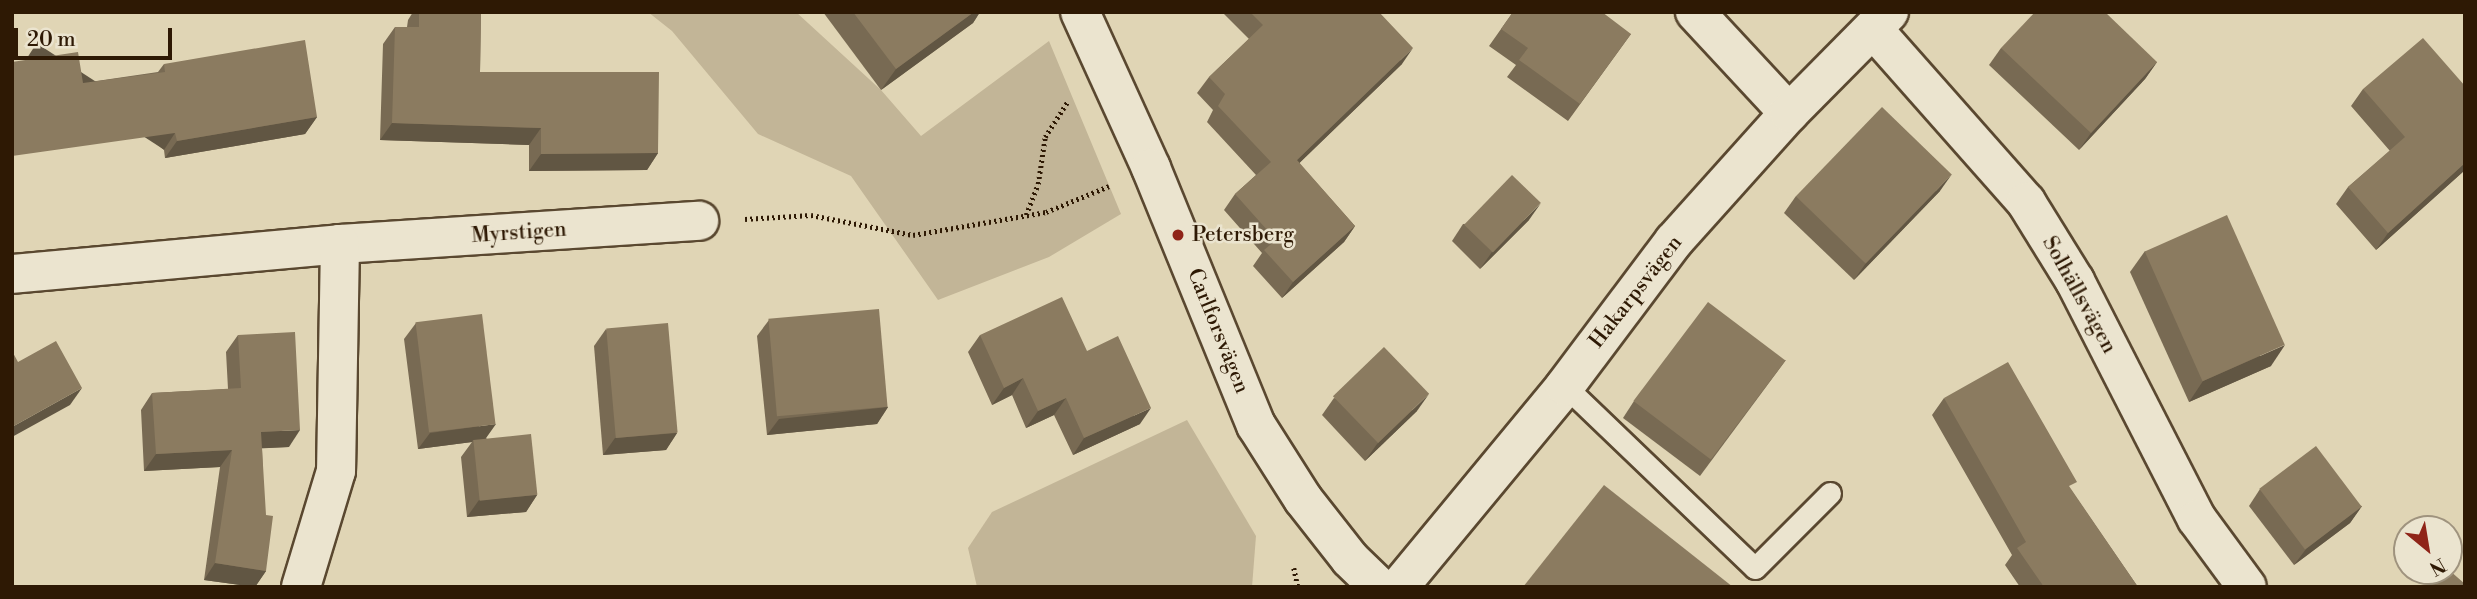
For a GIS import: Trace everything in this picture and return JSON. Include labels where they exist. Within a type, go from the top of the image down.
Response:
[{"type":"street","name":"Carlforsvägen","points":[[1080,12],[1102,66],[1151,168],[1256,425],[1303,499],[1350,559],[1379,587]]},
{"type":"street","points":[[1695,12],[1789,113]]},
{"type":"street","name":"Hakarpsvägen","points":[[1399,587],[1565,386],[1674,241],[1789,113],[1881,21]]},
{"type":"street","name":"Solhällsvägen","points":[[1881,21],[2026,202],[2075,281],[2197,519],[2247,587]]},
{"type":"street","name":"Myrstigen","points":[[12,275],[340,244],[699,221]]},
{"type":"street","points":[[301,587],[336,471],[340,244]]},
{"type":"lane","points":[[1565,386],[1755,568],[1830,493]]},
{"type":"path","points":[[1026,216],[1038,184],[1045,137],[1072,95],[1102,66]]},
{"type":"path","points":[[699,221],[811,215],[913,235],[1046,212],[1151,168]]},
{"type":"shaded area","points":[[648,12],[796,12],[881,90],[921,136],[1049,41],[1121,214],[1049,257],[938,300],[851,176],[758,134],[672,31]]},
{"type":"shaded area","points":[[1187,420],[1256,536],[1252,587],[977,587],[968,548],[992,512]]},
{"type":"building","points":[[419,12],[481,12],[480,72],[659,72],[658,153],[541,154],[541,128],[392,123],[395,27],[419,27]]},
{"type":"building","points":[[853,12],[974,12],[896,69]]},
{"type":"building","points":[[1250,12],[1379,12],[1413,48],[1297,160],[1355,226],[1293,282],[1264,250],[1276,240],[1235,194],[1271,162],[1218,106],[1225,94],[1209,77],[1263,25]]},
{"type":"building","points":[[1513,12],[1602,12],[1631,34],[1580,104],[1519,60],[1528,48],[1501,29]]},
{"type":"building","points":[[2035,12],[2105,12],[2157,62],[2091,133],[2001,48]]},
{"type":"building","points":[[2423,38],[2465,86],[2465,163],[2388,233],[2348,187],[2405,137],[2363,89]]},
{"type":"building","points":[[305,40],[317,117],[177,141],[175,133],[12,156],[12,62],[78,52],[83,83],[165,72],[164,64]]},
{"type":"building","points":[[1882,107],[1952,174],[1866,264],[1796,196]]},
{"type":"building","points":[[1512,175],[1541,203],[1493,252],[1464,225]]},
{"type":"building","points":[[2227,215],[2285,345],[2203,381],[2145,252]]},
{"type":"building","points":[[1062,297],[1087,351],[1118,336],[1151,408],[1084,438],[1066,398],[1038,411],[1023,378],[1004,388],[980,335]]},
{"type":"building","points":[[1708,302],[1785,360],[1711,459],[1633,401]]},
{"type":"building","points":[[879,309],[888,407],[777,416],[768,319]]},
{"type":"building","points":[[482,314],[496,424],[429,432],[415,322]]},
{"type":"building","points":[[668,323],[678,433],[616,438],[606,328]]},
{"type":"building","points":[[295,332],[300,430],[261,432],[266,515],[273,516],[266,571],[215,563],[232,450],[156,454],[152,393],[241,388],[238,335]]},
{"type":"building","points":[[56,341],[82,388],[12,427],[12,351],[18,362]]},
{"type":"building","points":[[1384,347],[1429,394],[1378,443],[1333,396]]},
{"type":"building","points":[[2008,362],[2077,482],[2069,486],[2138,587],[2044,587],[2017,548],[2026,542],[1944,398]]},
{"type":"building","points":[[531,434],[537,495],[480,501],[473,440]]},
{"type":"building","points":[[2316,446],[2362,507],[2305,549],[2259,489]]},
{"type":"building","points":[[1604,485],[1733,587],[1523,587]]},
{"type":"building","points":[[2463,582],[2465,584],[2465,587],[2426,587],[2463,585]]},
{"type":"place","name":"Petersberg","points":[[1178,235]]}]
